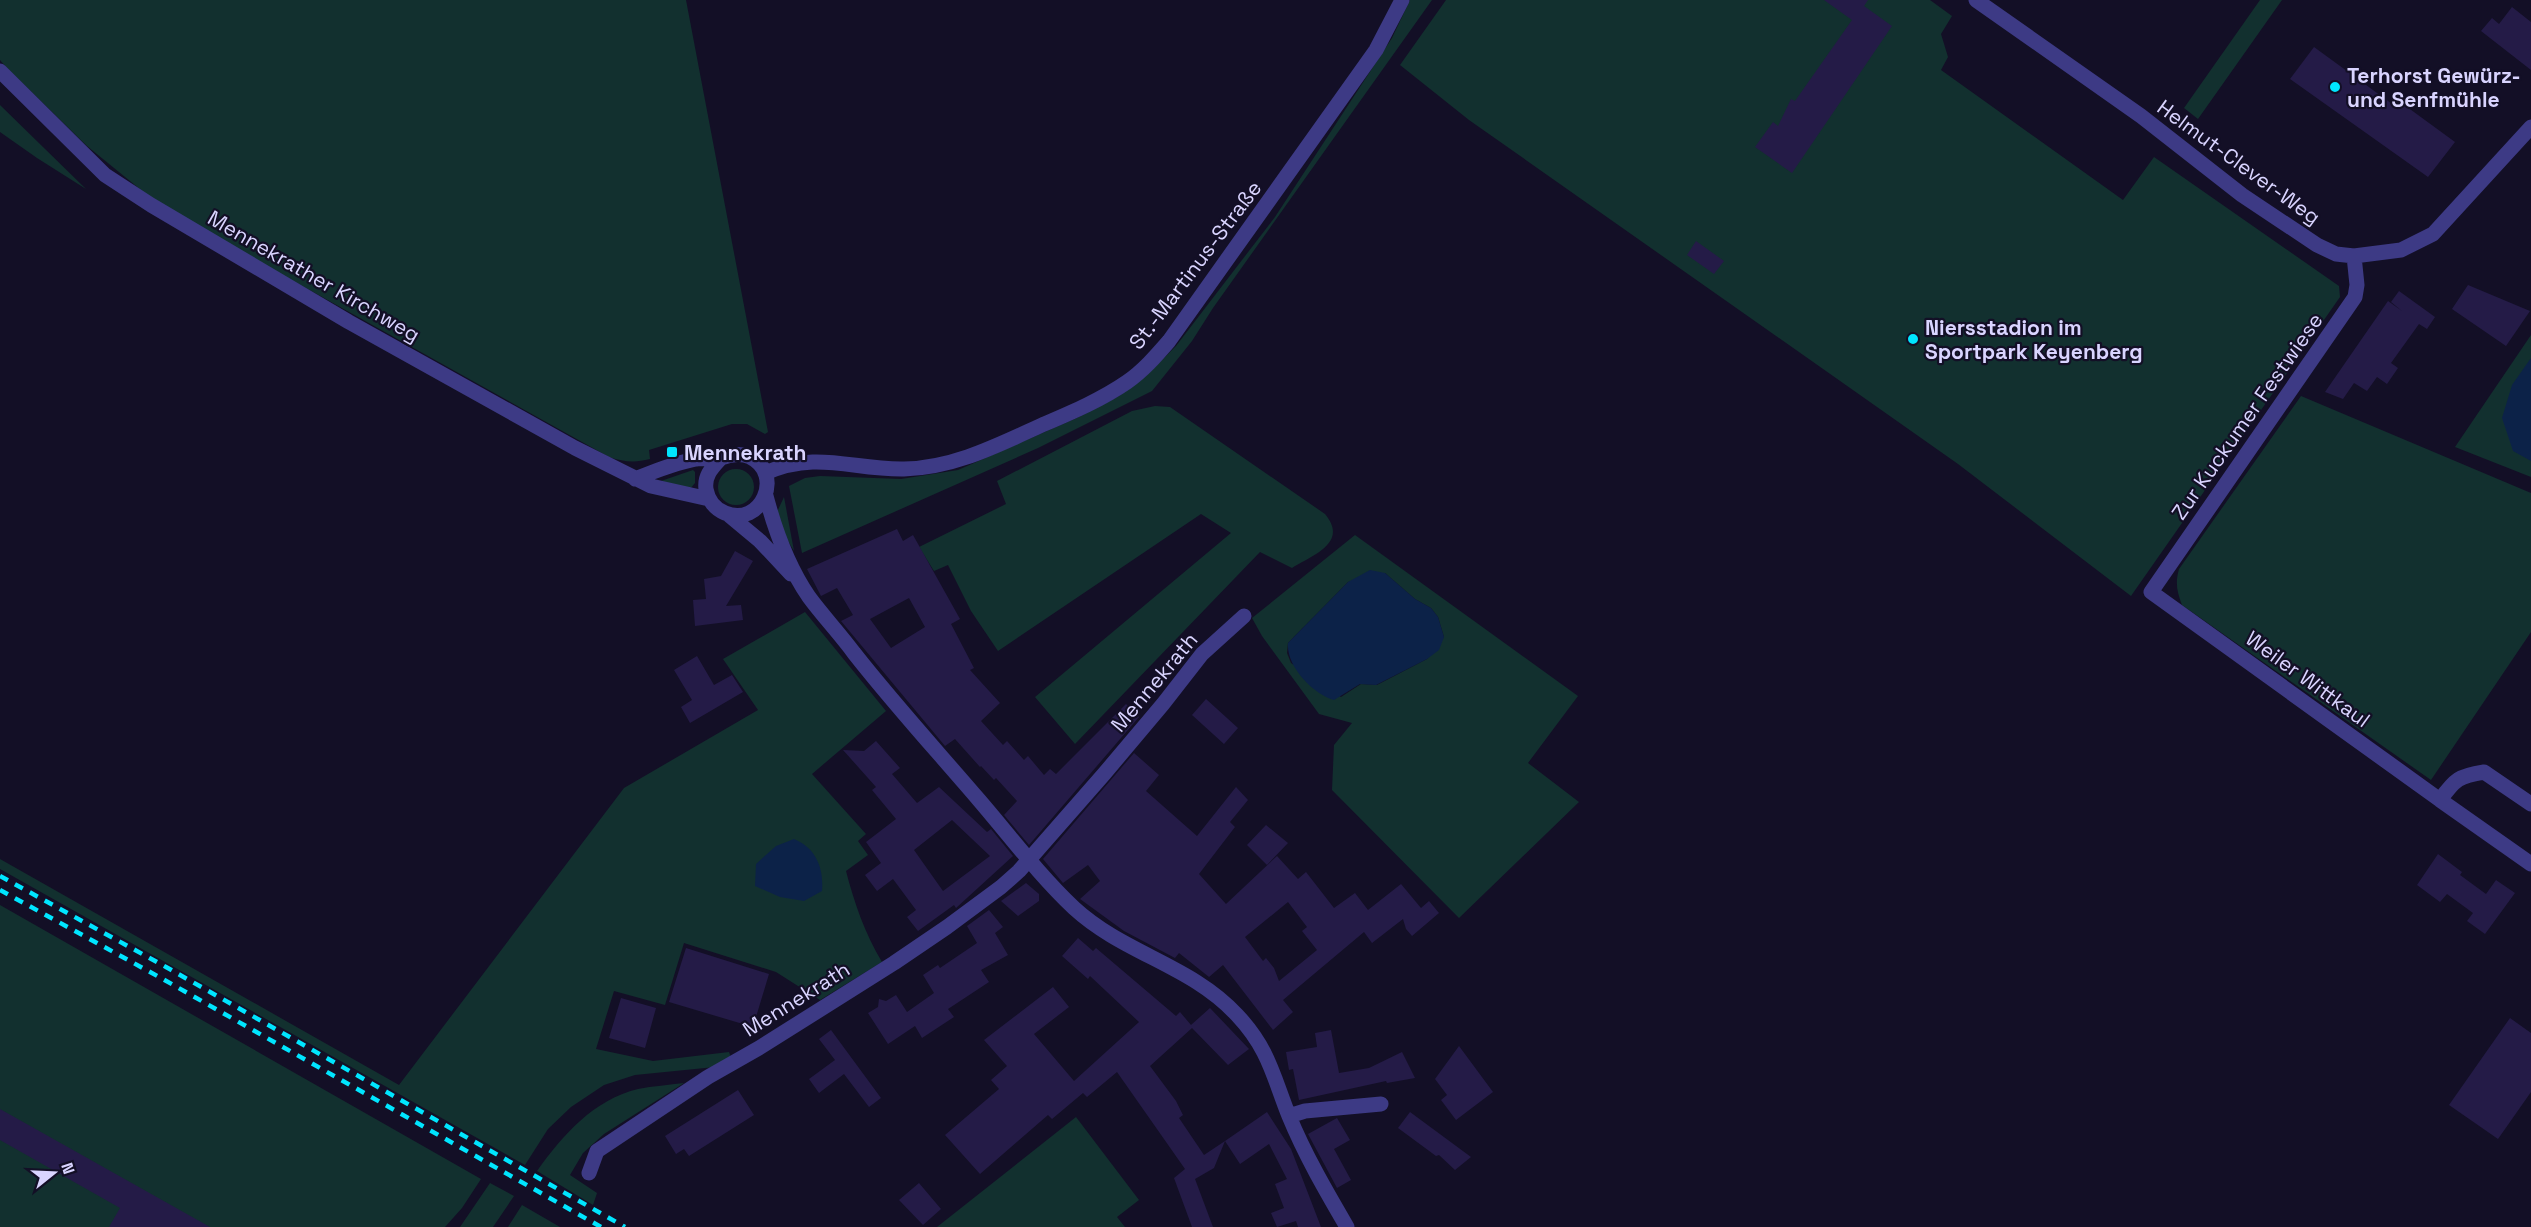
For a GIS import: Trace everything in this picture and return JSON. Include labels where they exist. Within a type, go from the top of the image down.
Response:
[{"type":"street","name":"St.-Martinus-Straße","points":[[765,472],[780,466],[811,460],[903,470],[939,466],[970,457],[1074,411],[1126,383],[1144,369],[1169,341],[1376,50],[1402,0]]},
{"type":"street","name":"Helmut-Clever-Weg","points":[[1976,0],[2140,116],[2242,195],[2317,245],[2336,254],[2354,256],[2401,250],[2433,234],[2531,127]]},
{"type":"street","name":"Mennekrather Kirchweg","points":[[0,71],[105,175],[151,205],[359,327],[575,448],[651,486],[709,499],[721,512],[730,516]]},
{"type":"street","name":"Zur Kuckumer Festwiese","points":[[2151,592],[2355,297],[2357,285],[2354,256]]},
{"type":"street","points":[[635,479],[656,470],[697,459],[721,458],[739,454],[748,456],[757,461],[765,472],[768,486],[766,496],[762,504],[748,514],[730,516]]},
{"type":"street","points":[[709,499],[706,481],[708,472],[721,458]]},
{"type":"street","points":[[766,496],[772,517],[802,585]]},
{"type":"street","points":[[730,516],[760,541],[802,585],[884,690],[1028,859],[1074,908],[1128,946],[1191,976],[1213,992],[1236,1014],[1254,1035],[1265,1053],[1277,1078],[1289,1116],[1313,1168],[1347,1227]]},
{"type":"street","name":"Weiler Wittkaul","points":[[2151,592],[2531,864]]},
{"type":"street","name":"Mennekrath","points":[[589,1173],[597,1151],[708,1077],[759,1048],[947,927],[1001,887],[1019,871],[1156,713],[1202,654],[1244,616]]},
{"type":"street","points":[[2440,800],[2461,776],[2484,772],[2531,804]]},
{"type":"street","points":[[1289,1116],[1305,1112],[1381,1104]]},
{"type":"green space","points":[[0,0],[686,0],[768,432],[765,434],[747,424],[732,424],[649,450],[650,459],[630,461],[609,457],[227,244],[146,194],[87,146],[6,67],[0,60]]},
{"type":"green space","points":[[1410,0],[1432,0],[1213,308],[1192,341],[1152,391],[1038,448],[802,553],[789,486],[805,478],[820,476],[901,479],[958,470],[1079,417],[1119,396],[1146,376],[1176,346],[1275,217],[1392,38]]},
{"type":"green space","name":"Niersstadion im Sportpark Keyenberg","points":[[1446,0],[1930,0],[1952,16],[1941,34],[1948,57],[1941,70],[2123,200],[2154,157],[2339,286],[2340,297],[2131,596],[1958,464],[1469,120],[1400,65]]},
{"type":"green space","points":[[2260,0],[2282,0],[2198,119],[2184,108]]},
{"type":"green space","points":[[0,105],[86,189],[0,132]]},
{"type":"green space","points":[[2531,335],[2531,477],[2455,447]]},
{"type":"green space","points":[[2301,396],[2531,493],[2531,632],[2431,780],[2182,605],[2180,600],[2177,583],[2179,569]]},
{"type":"green space","points":[[1155,406],[1170,407],[1325,514],[1333,533],[1331,540],[1318,553],[1292,568],[1260,552],[1075,744],[1035,697],[1231,533],[1201,514],[998,651],[971,611],[948,565],[934,571],[919,547],[1006,504],[997,481],[1132,411]]},
{"type":"green space","points":[[736,469],[748,475],[754,487],[748,499],[736,505],[724,499],[718,487],[724,475]]},
{"type":"green space","points":[[693,470],[695,483],[690,489],[661,481]]},
{"type":"green space","points":[[784,497],[794,551],[785,536],[777,512]]},
{"type":"green space","points":[[1355,535],[1578,696],[1528,763],[1579,802],[1459,918],[1332,790],[1334,745],[1352,723],[1319,714],[1262,636],[1252,618]],"holes":[[[1385,573],[1415,599],[1431,608],[1438,617],[1444,637],[1427,659],[1377,685],[1361,684],[1341,697],[1291,663],[1287,653],[1288,643],[1348,582]]]},
{"type":"green space","points":[[805,612],[886,711],[812,774],[866,834],[858,841],[868,855],[846,871],[861,918],[882,962],[820,1000],[776,972],[684,943],[665,1005],[614,991],[596,1049],[653,1061],[729,1052],[731,1058],[715,1067],[635,1075],[604,1085],[571,1107],[548,1129],[525,1165],[0,869],[0,859],[399,1085],[624,788],[758,710],[723,659]]},
{"type":"green space","points":[[0,905],[481,1179],[462,1208],[445,1227],[0,1227]]},
{"type":"green space","points":[[684,1083],[604,1134],[583,1153],[570,1175],[597,1193],[593,1205],[537,1171],[580,1121],[607,1101],[638,1089]]},
{"type":"green space","points":[[1076,1117],[1139,1200],[1117,1217],[1125,1227],[937,1227]]},
{"type":"green space","points":[[490,1183],[514,1196],[493,1227],[460,1227]]},
{"type":"green space","points":[[522,1205],[560,1227],[508,1227]]},
{"type":"water","points":[[2531,358],[2531,461],[2513,451],[2502,418],[2512,385]]},
{"type":"water","points":[[1370,570],[1385,573],[1415,599],[1431,608],[1438,617],[1444,637],[1439,650],[1427,659],[1376,685],[1360,684],[1334,700],[1318,692],[1302,678],[1291,661],[1288,643],[1348,582]]},
{"type":"water","points":[[794,839],[813,853],[822,874],[822,891],[804,901],[780,897],[755,886],[756,864],[776,846]]},
{"type":"building","points":[[1824,0],[1868,0],[1864,6],[1892,26],[1792,173],[1755,147],[1773,122],[1778,126],[1791,99],[1795,101],[1852,20]]},
{"type":"building","points":[[2512,7],[2531,22],[2531,70],[2481,31],[2492,18],[2499,24]]},
{"type":"building","points":[[2314,47],[2399,109],[2403,104],[2455,142],[2428,177],[2290,79]]},
{"type":"building","points":[[1696,241],[1724,261],[1714,274],[1687,255]]},
{"type":"building","points":[[2468,285],[2530,311],[2506,346],[2452,309]]},
{"type":"building","points":[[2399,291],[2435,317],[2427,329],[2419,324],[2391,363],[2398,368],[2387,384],[2377,377],[2367,391],[2354,383],[2343,399],[2325,392],[2388,301],[2402,311],[2391,302]]},
{"type":"building","points":[[897,529],[903,541],[913,535],[960,619],[951,624],[974,668],[970,670],[1000,703],[981,721],[1003,745],[1007,741],[1024,760],[1028,756],[1044,775],[1050,769],[1056,774],[1126,704],[1139,717],[1029,845],[1004,815],[1017,801],[996,778],[994,780],[980,767],[955,739],[945,746],[841,621],[853,615],[837,588],[821,596],[807,569]],"holes":[[[909,598],[925,627],[891,648],[870,619]]]},
{"type":"building","points":[[735,551],[753,561],[726,606],[741,605],[743,620],[695,626],[693,600],[706,599],[704,579],[721,576]]},
{"type":"building","points":[[697,656],[714,685],[732,675],[743,692],[690,723],[681,707],[692,700],[674,670]]},
{"type":"building","points":[[1206,699],[1238,728],[1224,744],[1192,715]]},
{"type":"building","points":[[876,741],[900,768],[892,774],[917,803],[939,787],[987,832],[991,829],[1013,856],[956,908],[954,905],[918,931],[907,917],[916,910],[893,879],[877,891],[865,875],[881,863],[866,842],[896,819],[872,790],[876,787],[843,750],[864,751]],"holes":[[[952,820],[990,856],[943,891],[914,850]]]},
{"type":"building","points":[[1134,753],[1159,775],[1146,791],[1197,836],[1236,787],[1248,800],[1230,822],[1235,827],[1199,874],[1226,904],[1277,856],[1298,879],[1306,872],[1334,908],[1355,893],[1368,910],[1401,884],[1421,908],[1429,901],[1439,913],[1412,936],[1406,929],[1403,919],[1372,943],[1364,932],[1283,1000],[1293,1012],[1273,1030],[1223,965],[1209,977],[1179,953],[1175,958],[1124,931],[1080,899],[1100,881],[1088,865],[1063,883],[1043,859]],"holes":[[[1288,902],[1307,927],[1302,931],[1317,950],[1279,981],[1274,968],[1266,958],[1263,961],[1245,937]]]},
{"type":"building","points":[[1266,825],[1288,843],[1267,865],[1247,845]]},
{"type":"building","points":[[2438,854],[2462,872],[2460,875],[2486,894],[2496,880],[2515,893],[2485,934],[2467,921],[2473,913],[2447,894],[2440,902],[2417,885]]},
{"type":"building","points":[[1026,883],[1039,894],[1039,901],[1018,916],[1001,901]]},
{"type":"building","points":[[989,910],[1003,927],[995,933],[1008,955],[981,970],[989,982],[948,1009],[954,1017],[922,1038],[915,1026],[888,1044],[868,1013],[878,1007],[879,999],[886,1001],[896,995],[907,1012],[934,993],[923,975],[938,965],[940,968],[977,943],[967,926]]},
{"type":"building","points":[[1078,938],[1093,951],[1096,948],[1176,1016],[1180,1012],[1191,1025],[1210,1008],[1249,1049],[1228,1065],[1192,1028],[1150,1066],[1176,1101],[1183,1115],[1179,1118],[1204,1155],[1225,1141],[1214,1168],[1195,1179],[1213,1227],[1192,1227],[1174,1178],[1185,1169],[1117,1072],[1087,1097],[1083,1093],[1052,1119],[1048,1115],[980,1174],[945,1135],[999,1089],[991,1080],[1007,1066],[984,1040],[1053,987],[1069,1007],[1034,1034],[1074,1081],[1139,1022],[1090,976],[1088,979],[1062,956]]},
{"type":"building","points":[[686,948],[769,974],[753,1027],[669,1002]]},
{"type":"building","points":[[621,998],[656,1008],[645,1048],[609,1038]]},
{"type":"building","points":[[2510,1018],[2531,1033],[2531,1092],[2498,1139],[2449,1105]]},
{"type":"building","points":[[831,1030],[881,1098],[869,1107],[844,1074],[819,1093],[809,1079],[835,1060],[819,1039]]},
{"type":"building","points":[[1331,1030],[1339,1073],[1369,1068],[1402,1052],[1415,1078],[1387,1083],[1386,1081],[1299,1100],[1293,1069],[1289,1070],[1286,1052],[1317,1047],[1315,1033]]},
{"type":"building","points":[[1459,1046],[1493,1092],[1456,1120],[1441,1100],[1447,1095],[1435,1079]]},
{"type":"building","points":[[738,1090],[754,1115],[689,1156],[684,1149],[676,1154],[665,1136]]},
{"type":"building","points":[[0,1109],[210,1227],[109,1227],[120,1208],[0,1140]]},
{"type":"building","points":[[1267,1112],[1291,1149],[1321,1227],[1298,1227],[1296,1221],[1277,1227],[1271,1213],[1284,1208],[1275,1184],[1287,1179],[1269,1144],[1240,1164],[1225,1141]]},
{"type":"building","points":[[1410,1112],[1471,1157],[1455,1170],[1439,1155],[1436,1156],[1398,1128]]},
{"type":"building","points":[[1337,1118],[1350,1140],[1334,1149],[1351,1180],[1337,1188],[1308,1134]]},
{"type":"building","points":[[919,1183],[941,1209],[923,1225],[899,1200]]},
{"type":"railway","points":[[0,876],[166,967],[625,1227]]},
{"type":"railway","points":[[0,890],[161,978],[601,1227]]},
{"type":"place","name":"Terhorst Gewürz- und Senfmühle","points":[[2335,87]]},
{"type":"place","name":"Niersstadion im Sportpark Keyenberg","points":[[1913,339]]},
{"type":"place","name":"Mennekrath","points":[[672,452]]}]
